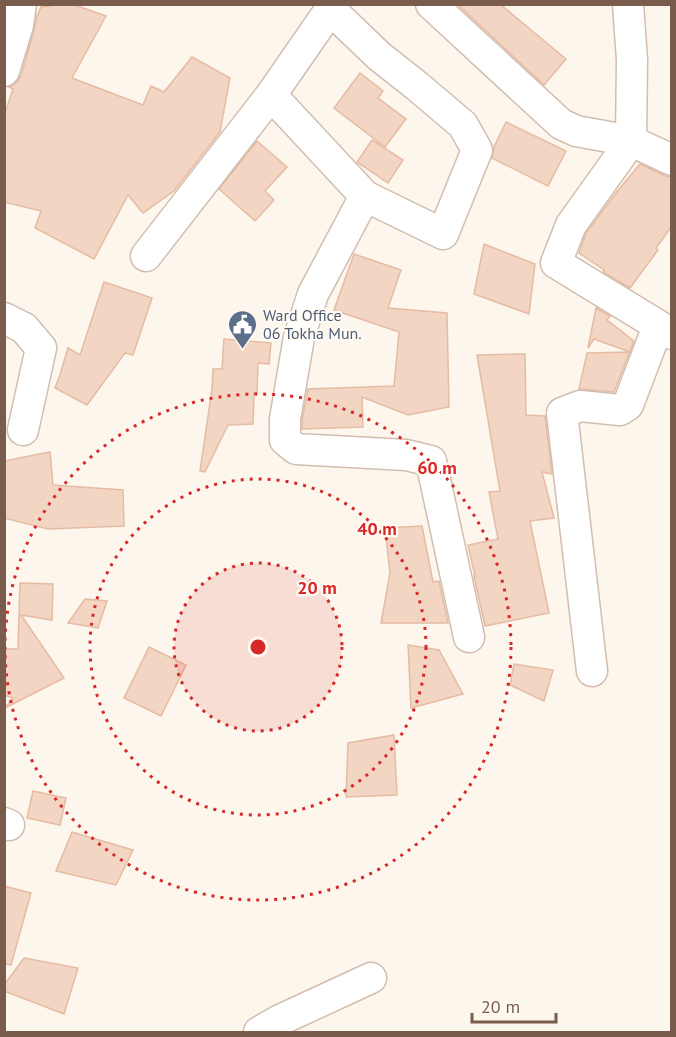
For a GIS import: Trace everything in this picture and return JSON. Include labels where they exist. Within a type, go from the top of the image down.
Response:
[{"type":"street","points":[[4,71],[18,24],[21,4]]},
{"type":"street","points":[[431,4],[561,124],[576,131],[631,141],[672,160]]},
{"type":"street","points":[[592,671],[562,412],[580,406],[620,410],[628,405],[665,330],[556,263],[571,225],[631,141],[632,60],[628,4]]},
{"type":"street","points":[[146,256],[271,96],[333,7],[379,56],[463,125],[477,150],[443,234],[365,196],[271,96]]},
{"type":"street","points":[[365,196],[313,294],[299,337],[285,419],[285,440],[296,449],[406,455],[430,461],[469,637]]},
{"type":"street","points":[[4,318],[24,328],[41,348],[23,430]]},
{"type":"street","points":[[259,1032],[370,978]]},
{"type":"building","points":[[72,4],[106,16],[72,78],[143,105],[151,86],[164,92],[192,57],[230,78],[220,132],[174,191],[143,213],[128,195],[94,259],[35,228],[41,211],[4,202],[4,116],[13,89],[9,87],[21,76],[41,7]]},
{"type":"building","points":[[457,4],[500,4],[566,59],[544,85]]},
{"type":"building","points":[[360,73],[383,91],[378,98],[406,119],[385,147],[334,108]]},
{"type":"building","points":[[506,122],[566,151],[548,186],[492,158],[494,147]]},
{"type":"building","points":[[372,140],[403,160],[388,183],[357,162]]},
{"type":"building","points":[[257,141],[287,167],[265,191],[274,200],[255,221],[219,189]]},
{"type":"building","points":[[640,164],[672,177],[672,226],[656,248],[658,250],[630,288],[603,272],[604,270],[579,253],[586,233]]},
{"type":"building","points":[[484,244],[535,264],[529,314],[474,294]]},
{"type":"building","points":[[354,254],[401,270],[388,308],[447,313],[449,407],[408,415],[362,397],[363,427],[302,429],[308,389],[394,386],[399,332],[334,310]]},
{"type":"building","points":[[104,282],[152,298],[133,355],[125,353],[87,405],[55,388],[68,348],[80,355]]},
{"type":"building","points":[[596,308],[610,316],[607,320],[634,341],[630,352],[594,339],[588,348]]},
{"type":"building","points":[[224,339],[271,343],[269,364],[258,363],[253,424],[228,425],[205,472],[200,471],[213,369],[222,369]]},
{"type":"building","points":[[630,352],[614,392],[579,389],[587,353]]},
{"type":"building","points":[[525,354],[526,415],[545,416],[552,474],[542,472],[554,518],[530,521],[549,613],[485,626],[468,545],[498,539],[489,492],[500,491],[477,355]]},
{"type":"building","points":[[50,452],[53,485],[123,490],[124,526],[48,529],[4,518],[4,461]]},
{"type":"building","points":[[422,526],[433,582],[439,581],[448,623],[381,623],[390,573],[385,528]]},
{"type":"building","points":[[20,583],[53,584],[52,620],[21,615],[64,678],[5,708],[13,698],[4,695],[4,649],[18,649]]},
{"type":"building","points":[[85,599],[107,601],[98,628],[68,623]]},
{"type":"building","points":[[408,645],[439,650],[463,694],[411,708]]},
{"type":"building","points":[[149,647],[186,665],[161,716],[124,698]]},
{"type":"building","points":[[514,664],[553,670],[544,701],[510,685]]},
{"type":"building","points":[[394,735],[397,795],[346,797],[348,743]]},
{"type":"building","points":[[33,791],[66,798],[60,825],[27,818]]},
{"type":"building","points":[[72,832],[133,850],[116,885],[56,871]]},
{"type":"building","points":[[4,886],[31,893],[11,965],[4,964]]},
{"type":"building","points":[[24,958],[78,968],[64,1014],[4,991],[4,985]]},
{"type":"place","name":"Ward Office 06 Tokha Mun.","points":[[242,350]]}]
